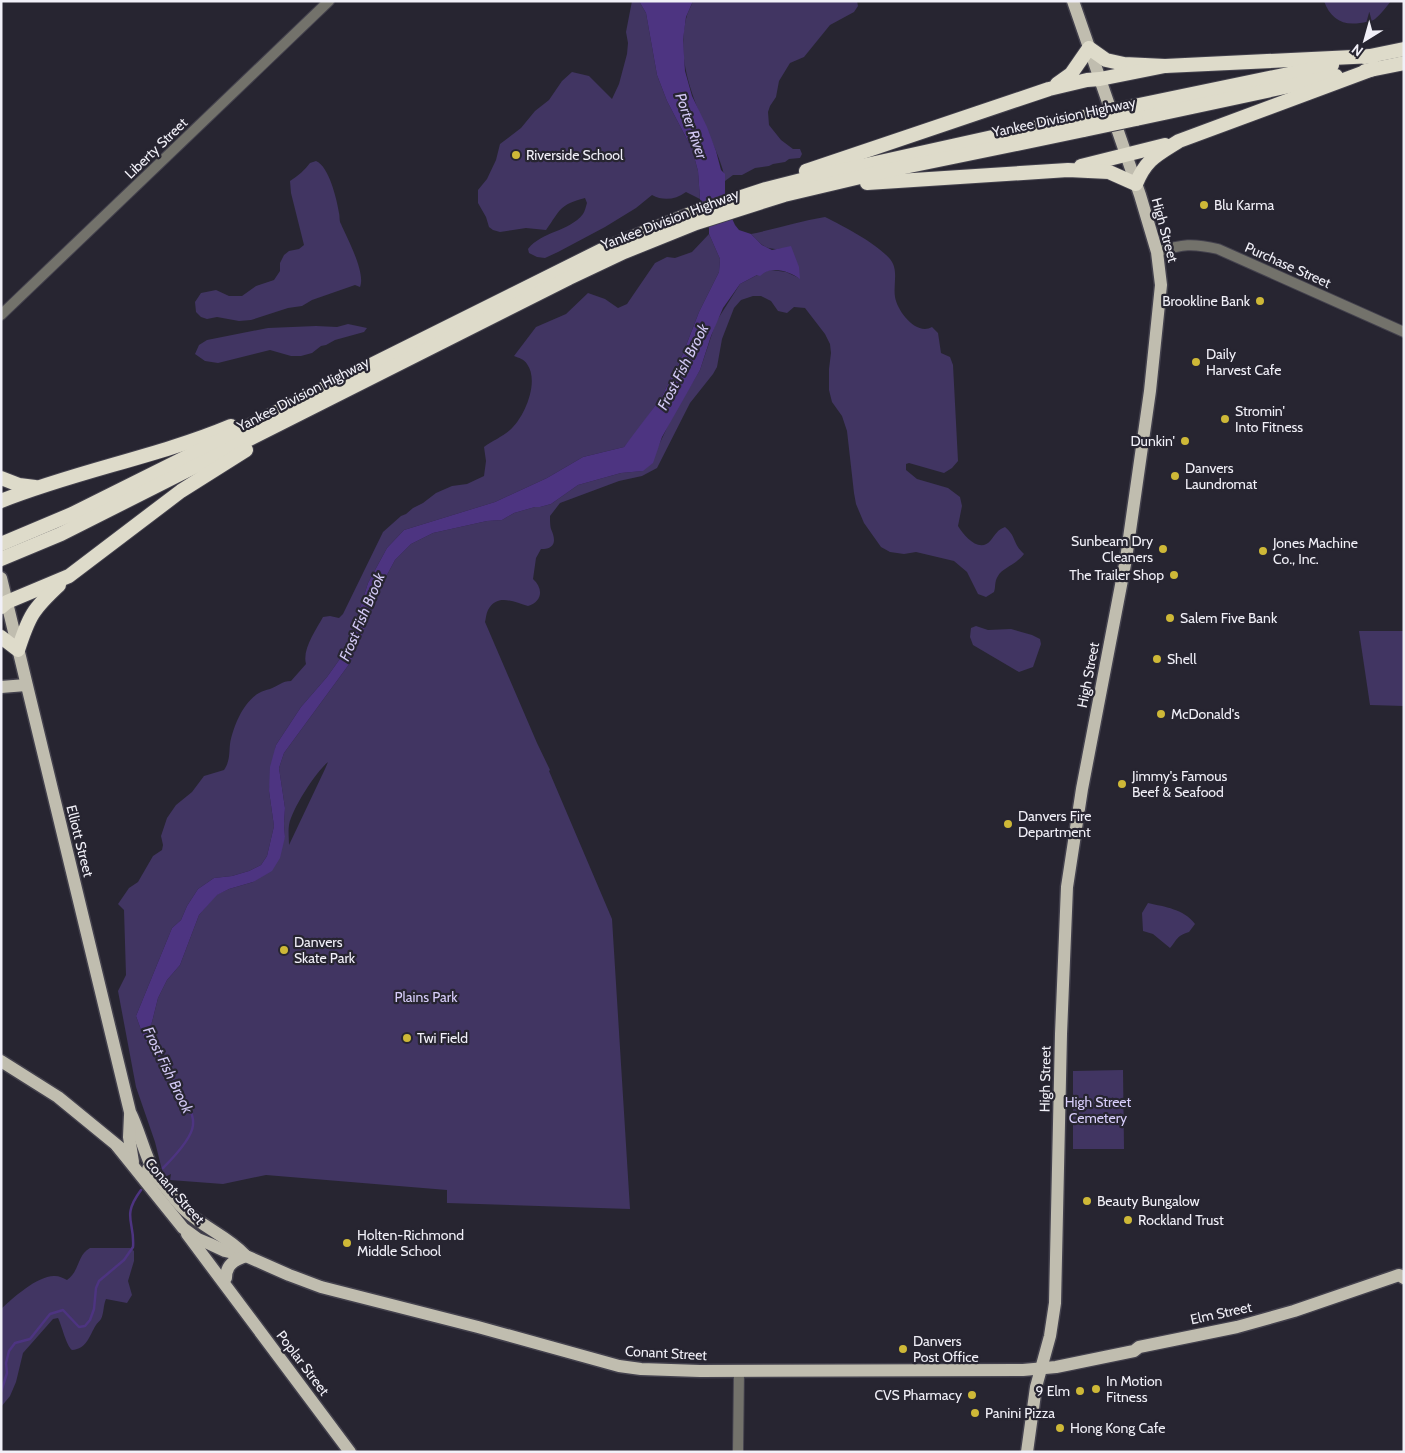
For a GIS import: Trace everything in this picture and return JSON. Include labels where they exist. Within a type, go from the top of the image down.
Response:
[{"type":"highway","points":[[1049,89],[1072,74],[1089,48],[1106,60],[1124,64],[1165,66],[1277,61],[1319,74]]},
{"type":"highway","name":"Yankee Division Highway","points":[[1,559],[24,542],[72,514],[606,248],[742,202],[829,185],[1135,112],[1186,94],[1279,82],[1374,62],[1404,49]]},
{"type":"highway","points":[[1068,170],[1179,141],[1282,104],[1319,74],[1374,62]]},
{"type":"highway","name":"Yankee Division Highway","points":[[1374,62],[1404,63]]},
{"type":"highway","points":[[766,189],[819,166],[1049,89],[1165,66]]},
{"type":"highway","name":"Yankee Division Highway","points":[[742,202],[766,189],[847,169],[1082,124]]},
{"type":"highway","points":[[829,185],[1068,170],[1109,172],[1136,184],[1145,166],[1153,158],[1179,141]]},
{"type":"highway","name":"Yankee Division Highway","points":[[1,544],[24,542],[84,523],[598,264],[648,242],[695,218]]},
{"type":"highway","points":[[1,500],[38,487],[198,440],[246,420],[316,385],[362,369]]},
{"type":"highway","points":[[1,637],[18,650],[26,624],[34,609],[69,576],[181,492],[316,406]]},
{"type":"highway","points":[[1,478],[19,485],[38,487]]},
{"type":"highway","points":[[4,604],[69,576]]},
{"type":"main road","name":"High Street","points":[[1027,1452],[1036,1387],[1050,1336],[1055,1303],[1061,1034],[1067,887],[1081,796],[1126,559],[1138,478],[1161,285],[1157,252],[1136,184],[1073,1]]},
{"type":"main road","name":"Elliott Street","points":[[1,578],[4,604],[18,650],[129,1118],[131,1156],[139,1175]]},
{"type":"main road","points":[[1,687],[26,685]]},
{"type":"main road","name":"Conant Street","points":[[1,1061],[58,1097],[112,1142],[155,1174],[186,1212],[230,1242],[246,1256]]},
{"type":"main road","name":"Elliott Street","points":[[129,1118],[138,1130],[145,1154],[155,1174]]},
{"type":"main road","points":[[112,1142],[129,1118]]},
{"type":"main road","name":"Conant Street","points":[[112,1142],[183,1228],[198,1239],[225,1251],[246,1256],[322,1287],[620,1366],[642,1369],[738,1371],[1023,1370],[1041,1368]]},
{"type":"main road","name":"Poplar Street","points":[[186,1212],[210,1244],[232,1292]]},
{"type":"main road","name":"Poplar Street","points":[[183,1228],[350,1452]]},
{"type":"main road","points":[[226,1278],[228,1268],[232,1262],[246,1256]]},
{"type":"main road","name":"Elm Street","points":[[1041,1368],[1056,1367],[1134,1351],[1138,1347],[1294,1312],[1399,1276],[1404,1278]]},
{"type":"street","name":"Liberty Street","points":[[1,315],[329,1]]},
{"type":"street","name":"Purchase Street","points":[[1157,252],[1177,246],[1198,244],[1218,249],[1404,332]]},
{"type":"street","points":[[738,1371],[738,1452]]},
{"type":"green space","points":[[632,1],[639,1],[646,13],[657,75],[667,101],[692,149],[698,171],[700,199],[686,192],[678,197],[669,199],[652,195],[636,208],[605,227],[545,258],[537,257],[529,253],[528,249],[541,238],[577,220],[585,210],[587,203],[585,198],[570,203],[561,209],[546,230],[526,228],[500,232],[489,227],[478,203],[478,190],[487,179],[496,160],[500,144],[521,128],[535,111],[549,100],[562,81],[572,72],[589,76],[612,99],[619,84],[627,54],[626,32]]},
{"type":"green space","points":[[693,1],[857,1],[858,6],[854,12],[830,25],[804,57],[790,63],[779,81],[776,97],[768,112],[769,125],[781,140],[793,149],[800,149],[802,154],[800,158],[755,168],[742,175],[733,175],[725,181],[719,159],[693,95],[685,66],[684,35],[687,17]]},
{"type":"green space","points":[[1324,1],[1391,1],[1373,20],[1354,24],[1338,20],[1330,12]]},
{"type":"green space","points":[[316,161],[325,169],[332,184],[340,223],[358,265],[361,281],[360,287],[355,285],[312,300],[302,306],[288,308],[251,320],[239,321],[217,317],[207,319],[201,317],[196,312],[195,302],[201,293],[216,290],[229,296],[242,296],[256,286],[274,280],[280,271],[280,263],[284,255],[304,245],[291,193],[290,181],[310,163]]},
{"type":"green space","name":"Plains Park","points":[[825,217],[842,226],[869,241],[890,259],[895,272],[896,302],[902,312],[915,326],[925,329],[932,327],[938,333],[941,353],[950,357],[953,365],[958,461],[944,473],[909,463],[906,464],[906,470],[917,479],[948,488],[960,497],[962,506],[958,526],[973,542],[978,545],[987,544],[998,531],[1005,527],[1024,554],[1000,573],[996,580],[994,592],[986,597],[978,594],[967,572],[954,561],[916,552],[904,554],[890,552],[881,547],[864,523],[856,504],[847,431],[842,416],[832,402],[829,390],[831,353],[830,344],[825,334],[805,308],[794,307],[787,313],[778,311],[771,301],[761,296],[753,296],[741,300],[734,308],[722,339],[717,367],[690,403],[657,468],[642,476],[619,481],[560,503],[550,516],[554,543],[546,549],[541,549],[536,558],[533,579],[539,587],[539,598],[528,606],[501,600],[492,605],[488,610],[485,622],[550,770],[612,919],[630,1209],[447,1203],[447,1190],[266,1175],[223,1184],[170,1180],[171,1174],[164,1176],[155,1142],[136,1087],[118,991],[126,975],[124,910],[118,904],[129,888],[138,882],[153,856],[162,850],[161,836],[167,818],[176,805],[192,792],[204,776],[224,770],[234,730],[248,702],[260,692],[291,681],[306,664],[306,652],[313,634],[323,617],[339,618],[343,614],[383,532],[401,516],[436,493],[452,486],[467,484],[484,476],[486,461],[484,447],[507,432],[515,424],[529,399],[532,380],[531,372],[524,361],[514,356],[536,327],[566,314],[588,293],[605,299],[618,308],[627,304],[655,263],[667,257],[675,258],[692,252],[709,234],[720,259],[719,272],[699,312],[682,356],[661,398],[624,447],[583,457],[547,478],[495,502],[404,530],[387,548],[368,583],[347,649],[327,677],[301,707],[276,745],[269,791],[274,826],[267,856],[261,865],[249,871],[232,876],[214,878],[198,889],[181,920],[172,928],[136,1016],[144,1038],[151,1041],[148,1029],[152,1022],[158,998],[167,980],[180,965],[199,915],[216,895],[253,882],[285,837],[285,808],[279,768],[284,753],[350,663],[367,623],[374,599],[395,560],[411,544],[433,533],[487,521],[502,520],[514,513],[551,504],[578,485],[621,473],[642,471],[657,449],[673,415],[700,370],[716,322],[740,284],[771,270],[786,272],[799,278],[785,248],[774,249],[766,247],[751,234]],"holes":[[[328,762],[289,845],[291,818],[299,801]]]},
{"type":"green space","points":[[348,324],[367,328],[364,332],[335,340],[321,346],[312,353],[301,356],[291,356],[270,350],[218,363],[205,361],[195,354],[199,345],[207,340],[268,328],[337,327]]},
{"type":"green space","points":[[976,626],[988,630],[1011,629],[1040,639],[1041,644],[1033,667],[1019,672],[973,645],[970,637],[971,628]]},
{"type":"green space","points":[[1359,631],[1404,631],[1404,706],[1370,705]]},
{"type":"green space","points":[[1148,903],[1180,912],[1195,924],[1189,932],[1178,938],[1170,948],[1153,934],[1143,931],[1142,913]]},
{"type":"green space","name":"High Street Cemetery","points":[[1123,1070],[1124,1149],[1073,1149],[1073,1071]]},
{"type":"green space","points":[[90,1248],[130,1248],[134,1251],[134,1261],[128,1281],[132,1295],[127,1303],[106,1299],[101,1319],[84,1345],[77,1349],[72,1350],[70,1348],[58,1318],[53,1319],[23,1353],[16,1382],[10,1396],[1,1407],[1,1309],[26,1288],[41,1279],[55,1276],[67,1280],[74,1272],[83,1255]]},
{"type":"water","name":"Porter River","points":[[639,1],[693,1],[686,17],[683,40],[685,71],[692,96],[707,127],[721,170],[725,174],[725,193],[728,210],[739,230],[751,234],[762,245],[772,250],[791,246],[799,267],[800,279],[780,270],[775,270],[760,276],[757,275],[740,284],[723,308],[711,336],[700,370],[662,437],[653,463],[643,471],[621,473],[578,485],[551,504],[514,513],[502,520],[487,521],[433,533],[411,544],[395,560],[374,599],[367,623],[350,663],[284,753],[279,768],[285,808],[285,837],[280,858],[272,871],[253,882],[229,889],[217,895],[199,915],[180,965],[167,980],[158,998],[149,1029],[152,1044],[149,1045],[144,1038],[136,1016],[172,928],[181,920],[198,889],[214,878],[232,876],[249,871],[261,865],[267,856],[274,826],[269,791],[270,767],[276,745],[301,707],[327,677],[347,649],[368,583],[387,548],[404,530],[495,502],[547,478],[583,457],[624,447],[661,398],[682,356],[699,312],[719,272],[720,259],[709,234],[700,199],[698,171],[692,149],[667,101],[657,75],[646,13]]},
{"type":"waterway","name":"Frost Fish Brook","points":[[149,1034],[156,1052],[189,1105],[193,1120],[189,1136],[163,1168]]},
{"type":"waterway","name":"Frost Fish Brook","points":[[1,1392],[7,1373],[6,1363],[9,1351],[15,1343],[30,1339],[50,1314],[63,1310],[79,1327],[85,1326],[90,1320],[99,1281],[124,1260],[133,1247],[130,1213],[135,1199],[141,1190]]},
{"type":"place","name":"Riverside School","points":[[516,155]]},
{"type":"place","name":"Blu Karma","points":[[1204,205]]},
{"type":"place","name":"Brookline Bank","points":[[1260,301]]},
{"type":"place","name":"Daily Harvest Cafe","points":[[1196,362]]},
{"type":"place","name":"Stromin' Into Fitness","points":[[1225,419]]},
{"type":"place","name":"Dunkin'","points":[[1185,441]]},
{"type":"place","name":"Danvers Laundromat","points":[[1175,476]]},
{"type":"place","name":"Sunbeam Dry Cleaners","points":[[1163,549]]},
{"type":"place","name":"Jones Machine Co., Inc.","points":[[1263,551]]},
{"type":"place","name":"The Trailer Shop","points":[[1174,575]]},
{"type":"place","name":"Salem Five Bank","points":[[1170,618]]},
{"type":"place","name":"Shell","points":[[1157,659]]},
{"type":"place","name":"McDonald's","points":[[1161,714]]},
{"type":"place","name":"Jimmy's Famous Beef & Seafood","points":[[1122,784]]},
{"type":"place","name":"Danvers Fire Department","points":[[1008,824]]},
{"type":"place","name":"Danvers Skate Park","points":[[284,950]]},
{"type":"place","name":"Twi Field","points":[[407,1038]]},
{"type":"place","name":"Beauty Bungalow","points":[[1087,1201]]},
{"type":"place","name":"Rockland Trust","points":[[1128,1220]]},
{"type":"place","name":"Holten-Richmond Middle School","points":[[347,1243]]},
{"type":"place","name":"Danvers Post Office","points":[[903,1349]]},
{"type":"place","name":"In Motion Fitness","points":[[1096,1389]]},
{"type":"place","name":"9 Elm","points":[[1080,1391]]},
{"type":"place","name":"CVS Pharmacy","points":[[972,1395]]},
{"type":"place","name":"Panini Pizza","points":[[975,1413]]},
{"type":"place","name":"Hong Kong Cafe","points":[[1060,1428]]}]
